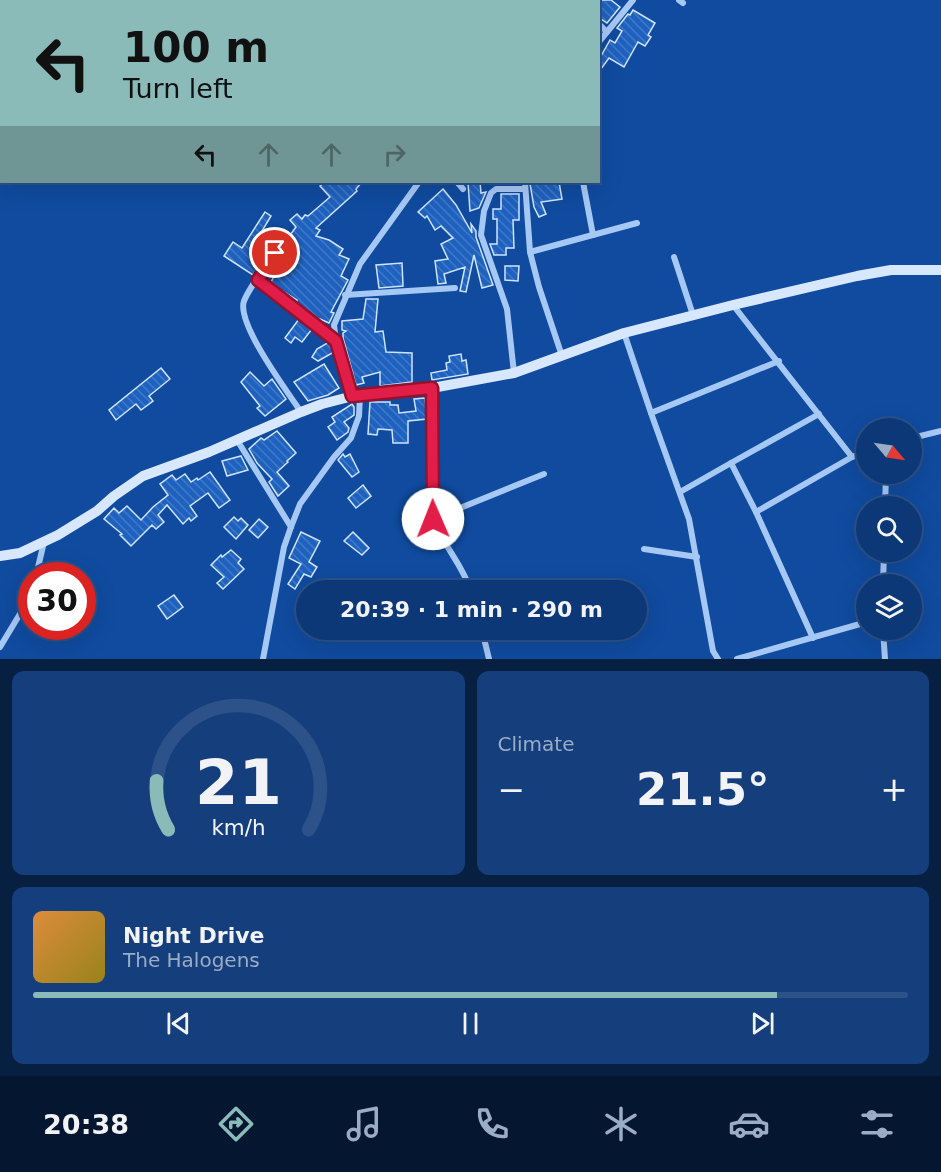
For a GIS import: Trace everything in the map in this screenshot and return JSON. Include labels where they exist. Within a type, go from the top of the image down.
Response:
[{"type":"main road","points":[[0,556],[20,553],[44,542],[97,511],[143,476],[209,452],[300,411],[356,396],[432,388],[514,373],[624,333],[856,276],[891,270],[941,270]]},
{"type":"street","points":[[600,41],[633,0]]},
{"type":"street","points":[[600,25],[607,32]]},
{"type":"street","points":[[263,659],[284,547],[300,504],[334,457],[351,438],[359,416],[356,396],[336,341],[334,325],[360,264],[418,183]]},
{"type":"street","points":[[458,183],[463,189]]},
{"type":"street","points":[[583,183],[593,235]]},
{"type":"street","points":[[514,373],[507,309],[481,235],[484,210],[491,193],[496,189],[525,185],[530,252],[562,356]]},
{"type":"street","points":[[530,252],[637,223]]},
{"type":"street","points":[[275,253],[244,301],[243,310],[254,340],[300,411]]},
{"type":"street","points":[[674,257],[693,315]]},
{"type":"street","points":[[258,280],[336,341]]},
{"type":"street","points":[[345,295],[455,288]]},
{"type":"street","points":[[733,305],[852,457]]},
{"type":"street","points":[[624,333],[689,519],[713,651],[718,659]]},
{"type":"street","points":[[651,414],[779,361]]},
{"type":"street","points":[[432,388],[433,519],[467,580]]},
{"type":"street","points":[[680,492],[819,414]]},
{"type":"street","points":[[922,436],[941,431]]},
{"type":"street","points":[[237,440],[291,527]]},
{"type":"street","points":[[756,512],[856,455]]},
{"type":"street","points":[[731,463],[756,512],[813,638]]},
{"type":"street","points":[[433,519],[544,474]]},
{"type":"street","points":[[39,562],[44,542]]},
{"type":"street","points":[[644,549],[697,557]]},
{"type":"street","points":[[0,647],[18,617]]},
{"type":"street","points":[[737,659],[856,625]]},
{"type":"street","points":[[484,640],[489,659]]},
{"type":"street","points":[[884,640],[885,659]]},
{"type":"building","points":[[611,0],[620,7],[607,23],[600,18],[600,2]]},
{"type":"building","points":[[633,10],[655,23],[648,35],[651,37],[645,46],[638,42],[624,67],[609,58],[600,70],[600,55],[610,40],[615,43],[622,31],[617,28],[628,14],[630,15]]},
{"type":"building","points":[[324,183],[361,183],[356,189],[357,191],[316,228],[320,230],[316,236],[329,240],[343,249],[339,255],[349,259],[341,276],[348,280],[331,312],[334,313],[329,323],[320,319],[319,321],[296,303],[297,300],[271,282],[279,267],[274,264],[284,248],[282,246],[296,227],[290,220],[297,214],[302,219],[305,215],[308,216],[330,197],[320,186]]},
{"type":"building","points":[[468,183],[480,183],[481,193],[486,192],[479,208],[470,211]]},
{"type":"building","points":[[559,183],[562,199],[541,202],[546,214],[539,217],[534,207],[530,184]]},
{"type":"building","points":[[443,189],[456,205],[472,233],[471,224],[476,231],[476,237],[493,285],[482,288],[474,255],[466,292],[460,291],[465,267],[444,274],[446,283],[438,284],[435,261],[448,259],[441,244],[453,238],[441,226],[435,230],[427,216],[425,218],[418,212]]},
{"type":"building","points":[[501,194],[519,194],[519,220],[513,220],[514,248],[506,248],[506,255],[494,255],[490,244],[497,244],[497,219],[493,219],[493,209],[501,209]]},
{"type":"building","points":[[265,212],[271,216],[259,236],[265,239],[258,252],[266,257],[253,275],[224,256],[233,242],[242,248]]},
{"type":"building","points":[[402,263],[403,286],[379,288],[376,265]]},
{"type":"building","points":[[505,266],[519,266],[518,281],[505,280]]},
{"type":"building","points":[[366,299],[378,299],[375,332],[383,331],[386,352],[412,353],[412,382],[380,386],[380,372],[362,377],[364,383],[356,385],[343,338],[343,333],[346,331],[342,330],[342,321],[363,319]]},
{"type":"building","points":[[299,319],[312,329],[302,342],[295,337],[291,343],[285,338]]},
{"type":"building","points":[[329,342],[334,352],[318,361],[312,357],[317,349]]},
{"type":"building","points":[[461,354],[462,361],[466,360],[468,374],[432,380],[431,373],[447,370],[446,363],[450,362],[449,356]]},
{"type":"building","points":[[324,364],[339,388],[328,395],[308,401],[294,382]]},
{"type":"building","points":[[161,368],[170,379],[149,396],[153,401],[141,410],[136,404],[116,420],[109,410]]},
{"type":"building","points":[[250,372],[264,386],[272,379],[286,399],[265,416],[257,408],[260,406],[241,382]]},
{"type":"building","points":[[425,398],[427,419],[408,421],[408,443],[393,443],[392,430],[378,429],[377,435],[368,434],[370,402],[390,402],[390,405],[398,405],[399,413],[416,411],[414,399]]},
{"type":"building","points":[[352,404],[354,415],[344,422],[349,428],[348,432],[337,440],[328,427],[335,422],[332,417]]},
{"type":"building","points":[[277,431],[296,453],[277,472],[289,486],[278,496],[269,482],[272,479],[257,463],[249,449],[261,438],[264,440]]},
{"type":"building","points":[[343,454],[345,457],[350,454],[359,472],[352,477],[338,460]]},
{"type":"building","points":[[241,456],[248,470],[227,476],[222,461]]},
{"type":"building","points":[[210,472],[230,500],[219,508],[208,493],[190,506],[197,516],[191,521],[189,518],[183,524],[167,505],[158,515],[164,522],[156,529],[152,525],[131,546],[120,535],[122,534],[104,519],[114,508],[119,513],[127,506],[141,520],[168,495],[160,484],[172,475],[176,480],[185,474],[191,482]]},
{"type":"building","points":[[363,485],[371,496],[356,508],[348,498]]},
{"type":"building","points":[[234,517],[238,521],[241,518],[248,525],[236,539],[224,527]]},
{"type":"building","points":[[259,519],[268,527],[258,538],[249,530]]},
{"type":"building","points":[[301,532],[320,541],[309,562],[317,567],[311,577],[304,574],[300,580],[296,580],[295,589],[288,584],[301,564],[289,558]]},
{"type":"building","points":[[353,532],[369,548],[362,555],[344,541]]},
{"type":"building","points":[[231,550],[241,559],[238,563],[244,569],[223,589],[217,583],[224,577],[211,565],[221,555],[222,557]]},
{"type":"building","points":[[174,595],[183,607],[167,619],[158,606]]},
{"type":"route","points":[[275,253],[258,280],[336,341],[352,396],[432,388],[433,519]]}]
